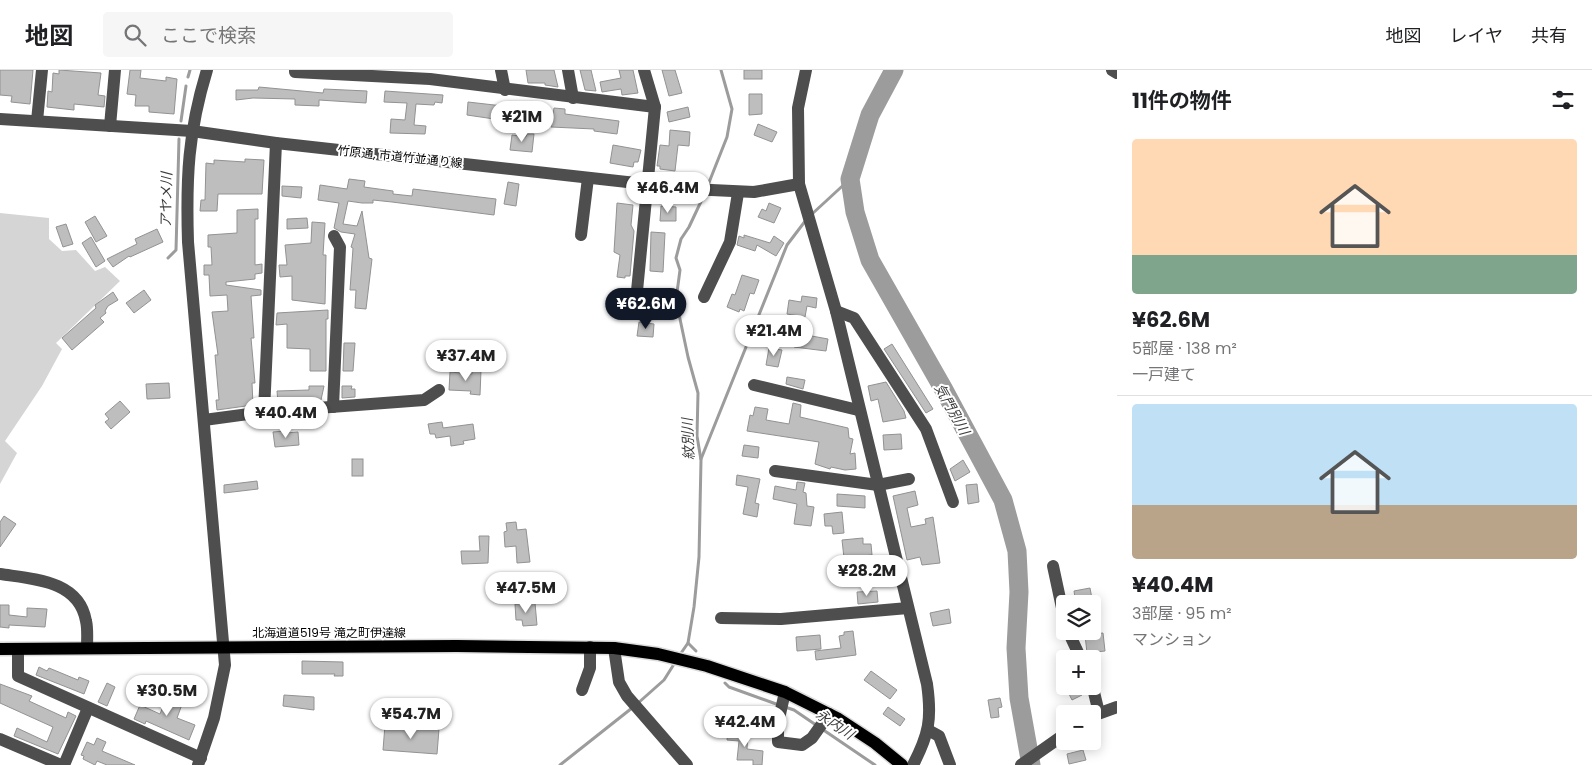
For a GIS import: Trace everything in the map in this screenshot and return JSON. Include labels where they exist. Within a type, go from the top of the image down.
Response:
[{"type":"main road","name":"北海道道519号 滝之町伊達線","points":[[0,649],[457,646],[614,648],[658,654],[707,666],[785,692],[829,714],[875,743],[902,765]]},
{"type":"street","points":[[37,121],[42,70]]},
{"type":"street","points":[[110,126],[115,70]]},
{"type":"street","points":[[18,649],[18,676],[200,761],[220,692],[225,665],[188,242],[186,190],[192,131],[207,70]]},
{"type":"street","points":[[295,70],[294,72],[429,75],[505,90],[655,107]]},
{"type":"street","points":[[501,70],[505,90]]},
{"type":"street","points":[[568,70],[573,98]]},
{"type":"street","points":[[636,301],[649,184],[655,107],[644,70]]},
{"type":"street","points":[[806,70],[798,108],[799,184],[836,311],[858,410],[927,684],[930,705],[928,730],[913,765]]},
{"type":"street","points":[[1112,70],[1117,73]]},
{"type":"street","name":"竹原通, 市道竹並通り線","points":[[0,119],[192,131],[276,143],[738,193],[799,184]]},
{"type":"street","points":[[264,412],[276,143]]},
{"type":"street","points":[[581,235],[588,178]]},
{"type":"street","points":[[704,297],[730,242],[738,193]]},
{"type":"street","points":[[333,406],[340,247],[334,236]]},
{"type":"street","points":[[836,311],[854,318],[926,428],[953,502]]},
{"type":"street","points":[[754,385],[858,410]]},
{"type":"street","points":[[204,420],[264,412],[424,400],[439,390]]},
{"type":"street","points":[[775,471],[878,485],[908,479]]},
{"type":"street","points":[[1053,566],[1059,595]]},
{"type":"street","points":[[0,574],[43,580],[64,588],[75,597],[82,606],[86,621],[87,648]]},
{"type":"street","points":[[720,618],[781,619],[908,608]]},
{"type":"street","points":[[582,690],[590,668],[590,647]]},
{"type":"street","points":[[614,648],[619,682],[627,696],[686,765]]},
{"type":"street","points":[[785,692],[778,723],[778,742],[802,745],[812,738],[829,714]]},
{"type":"street","points":[[1101,712],[1117,707]]},
{"type":"street","points":[[0,739],[63,765],[88,708]]},
{"type":"street","points":[[928,730],[939,736],[950,765]]},
{"type":"street","points":[[1021,765],[1056,741]]},
{"type":"shaded area","points":[[0,213],[49,218],[49,239],[62,251],[76,250],[95,271],[105,267],[120,281],[56,343],[62,349],[42,386],[5,441],[17,453],[0,484]]},
{"type":"building","points":[[0,70],[33,70],[30,104],[11,102],[12,96],[0,95]]},
{"type":"building","points":[[59,70],[101,73],[98,95],[105,96],[104,107],[74,104],[74,110],[47,107],[48,91],[52,92],[53,73],[59,74]]},
{"type":"building","points":[[130,70],[141,70],[140,78],[166,81],[166,77],[177,79],[174,114],[149,112],[149,106],[135,106],[136,95],[127,94]]},
{"type":"building","points":[[526,70],[554,70],[558,87],[545,85],[545,83],[528,83]]},
{"type":"building","points":[[580,70],[591,70],[596,91],[585,90]]},
{"type":"building","points":[[619,70],[633,70],[638,93],[622,95],[621,89],[602,92],[600,82],[621,78]]},
{"type":"building","points":[[662,70],[675,70],[682,93],[669,96]]},
{"type":"building","points":[[744,70],[762,70],[762,79],[744,79]]},
{"type":"building","points":[[259,87],[323,93],[324,89],[367,91],[366,103],[319,100],[319,106],[295,105],[295,99],[253,98],[236,100],[236,90],[258,90]]},
{"type":"building","points":[[385,91],[443,95],[442,103],[435,102],[434,105],[416,104],[414,125],[426,126],[425,134],[390,133],[391,119],[405,120],[407,103],[384,102]]},
{"type":"building","points":[[749,94],[762,94],[762,114],[749,115]]},
{"type":"building","points":[[468,102],[503,106],[501,120],[467,115]]},
{"type":"building","points":[[688,107],[690,117],[669,122],[667,112]]},
{"type":"building","points":[[519,108],[534,110],[533,121],[517,119]]},
{"type":"building","points":[[554,108],[565,109],[565,114],[619,121],[617,134],[594,131],[594,129],[551,127]]},
{"type":"building","points":[[758,124],[777,132],[772,142],[754,135]]},
{"type":"building","points":[[670,130],[690,132],[689,146],[678,145],[675,171],[660,169],[660,166],[657,166],[660,145],[669,146]]},
{"type":"building","points":[[527,134],[534,134],[532,152],[510,150],[512,135],[526,137]]},
{"type":"building","points":[[613,145],[641,150],[638,162],[634,162],[633,167],[610,163]]},
{"type":"building","points":[[245,159],[264,160],[262,194],[218,194],[217,211],[200,211],[201,200],[205,200],[206,163],[214,164],[214,160],[245,162]]},
{"type":"building","points":[[349,179],[365,181],[364,187],[393,191],[393,194],[412,196],[413,189],[496,199],[494,215],[373,200],[373,203],[348,201],[343,224],[357,226],[362,211],[369,258],[372,259],[366,309],[355,308],[356,290],[350,290],[353,248],[351,247],[355,234],[341,232],[334,228],[339,203],[318,200],[320,185],[347,189]]},
{"type":"building","points":[[508,182],[519,184],[516,206],[504,204]]},
{"type":"building","points":[[282,186],[302,187],[301,198],[282,196]]},
{"type":"building","points":[[617,203],[633,205],[631,225],[634,231],[630,276],[625,276],[625,278],[617,277],[620,255],[614,252]]},
{"type":"building","points":[[769,203],[781,208],[774,223],[758,217],[762,209],[766,211]]},
{"type":"building","points":[[661,206],[676,207],[676,221],[660,221]]},
{"type":"building","points":[[258,209],[258,219],[255,219],[255,265],[262,264],[262,273],[255,274],[255,279],[226,282],[226,285],[261,290],[261,295],[251,296],[254,338],[251,338],[255,383],[252,383],[253,405],[217,410],[216,400],[219,400],[215,355],[218,355],[212,312],[228,311],[227,295],[210,296],[209,275],[204,275],[204,265],[212,265],[211,247],[208,247],[208,235],[237,233],[237,210]]},
{"type":"building","points":[[95,216],[107,236],[96,242],[85,222]]},
{"type":"building","points":[[307,218],[308,228],[287,229],[287,219]]},
{"type":"building","points":[[312,222],[325,223],[323,255],[326,255],[325,304],[292,300],[292,276],[280,277],[279,265],[287,265],[285,245],[311,243]]},
{"type":"building","points":[[66,224],[73,244],[63,247],[56,227]]},
{"type":"building","points":[[157,229],[163,242],[129,256],[113,267],[107,259],[137,244],[135,239]]},
{"type":"building","points":[[651,232],[665,233],[663,272],[650,271]]},
{"type":"building","points":[[744,235],[770,243],[774,236],[784,243],[776,256],[757,245],[755,251],[737,245],[739,236],[744,238]]},
{"type":"building","points":[[91,237],[105,261],[96,267],[82,243]]},
{"type":"building","points":[[742,275],[759,280],[754,294],[750,293],[744,311],[740,309],[739,312],[727,307],[732,294],[735,295]]},
{"type":"building","points":[[144,290],[151,300],[134,313],[126,303]]},
{"type":"building","points":[[113,292],[118,300],[108,306],[105,311],[106,313],[100,318],[104,322],[72,350],[62,338],[96,308],[95,305]]},
{"type":"building","points":[[645,295],[660,296],[659,309],[644,308]]},
{"type":"building","points":[[802,296],[817,298],[816,308],[807,306],[805,317],[787,314],[789,300],[801,302]]},
{"type":"building","points":[[328,310],[328,319],[326,319],[326,371],[310,371],[310,349],[287,348],[287,324],[276,325],[277,313]]},
{"type":"building","points":[[639,322],[654,324],[653,337],[637,336]]},
{"type":"building","points":[[801,334],[828,339],[826,351],[794,347],[796,337],[801,338]]},
{"type":"building","points":[[344,343],[355,343],[353,371],[343,371]]},
{"type":"building","points":[[892,344],[933,409],[926,413],[884,349]]},
{"type":"building","points":[[769,348],[782,350],[778,367],[766,365]]},
{"type":"building","points":[[472,370],[481,370],[480,395],[470,394],[471,391],[449,390],[450,372],[472,374]]},
{"type":"building","points":[[787,377],[805,380],[803,389],[786,384]]},
{"type":"building","points":[[886,382],[904,411],[906,418],[883,422],[878,399],[871,401],[868,386]]},
{"type":"building","points":[[169,383],[170,398],[147,399],[146,384]]},
{"type":"building","points":[[309,386],[324,386],[321,400],[278,403],[277,391],[309,390]]},
{"type":"building","points":[[342,386],[352,386],[351,389],[355,389],[355,397],[342,398]]},
{"type":"building","points":[[120,401],[130,412],[111,429],[105,422],[109,419],[105,414]]},
{"type":"building","points":[[793,403],[801,405],[800,417],[848,428],[849,438],[853,439],[850,454],[855,453],[856,469],[845,470],[831,467],[830,469],[815,464],[819,442],[747,431],[750,415],[753,416],[755,407],[768,409],[766,420],[789,424]]},
{"type":"building","points":[[442,422],[443,428],[473,424],[475,439],[463,441],[464,444],[451,446],[450,436],[436,438],[435,434],[430,434],[428,424]]},
{"type":"building","points":[[285,431],[286,433],[298,432],[299,445],[275,447],[273,432]]},
{"type":"building","points":[[901,434],[902,449],[884,450],[883,435]]},
{"type":"building","points":[[744,445],[759,447],[758,458],[742,456]]},
{"type":"building","points":[[352,459],[363,459],[363,476],[352,476]]},
{"type":"building","points":[[963,460],[970,472],[955,481],[950,469]]},
{"type":"building","points":[[737,475],[760,479],[755,503],[759,504],[757,517],[743,514],[748,487],[736,485]]},
{"type":"building","points":[[257,481],[258,489],[224,493],[224,485]]},
{"type":"building","points":[[797,482],[805,483],[803,492],[806,493],[807,506],[814,507],[811,526],[794,524],[797,504],[773,499],[775,486],[796,490]]},
{"type":"building","points":[[977,484],[979,502],[968,504],[966,485]]},
{"type":"building","points":[[915,491],[918,505],[907,508],[911,527],[926,524],[925,519],[933,517],[940,563],[922,565],[920,557],[907,560],[893,496]]},
{"type":"building","points":[[837,494],[865,496],[865,508],[837,506]]},
{"type":"building","points":[[842,512],[844,533],[833,534],[832,526],[825,526],[824,514]]},
{"type":"building","points":[[4,516],[16,524],[0,547],[0,522]]},
{"type":"building","points":[[516,522],[517,530],[526,529],[530,562],[517,563],[516,546],[505,547],[504,532],[507,531],[506,523]]},
{"type":"building","points":[[479,536],[489,536],[488,563],[462,564],[461,551],[480,551]]},
{"type":"building","points":[[863,538],[863,544],[871,544],[872,555],[844,558],[842,540]]},
{"type":"building","points":[[1090,588],[1091,595],[1075,595],[1074,591]]},
{"type":"building","points":[[877,591],[878,602],[858,604],[857,592]]},
{"type":"building","points":[[535,603],[537,625],[523,626],[522,620],[516,620],[515,604]]},
{"type":"building","points":[[0,605],[9,605],[9,615],[27,617],[27,608],[47,609],[45,627],[9,625],[9,628],[0,627]]},
{"type":"building","points":[[949,609],[951,623],[933,626],[930,613]]},
{"type":"building","points":[[853,631],[856,655],[816,660],[815,651],[841,648],[839,636],[844,635],[844,632]]},
{"type":"building","points":[[1101,633],[1103,633],[1105,651],[1087,650],[1086,640],[1101,640]]},
{"type":"building","points":[[820,635],[821,649],[797,651],[796,637]]},
{"type":"building","points":[[302,661],[343,662],[343,676],[334,676],[335,674],[302,674]]},
{"type":"building","points":[[39,667],[47,671],[49,668],[78,680],[79,677],[89,681],[84,694],[36,675]]},
{"type":"building","points":[[871,671],[897,690],[890,699],[864,680]]},
{"type":"building","points":[[107,683],[115,687],[107,706],[98,702]]},
{"type":"building","points":[[0,684],[32,696],[29,701],[66,718],[68,712],[76,716],[58,754],[14,736],[17,728],[47,742],[53,727],[0,703]]},
{"type":"building","points":[[169,692],[184,699],[177,718],[195,725],[189,740],[146,721],[145,724],[134,719],[140,705],[160,714]]},
{"type":"building","points":[[284,695],[314,697],[314,710],[283,706]]},
{"type":"building","points":[[1070,695],[1082,695],[1072,700]]},
{"type":"building","points":[[1000,698],[1002,707],[998,708],[999,717],[991,718],[988,700]]},
{"type":"building","points":[[888,707],[905,719],[900,726],[883,714]]},
{"type":"building","points":[[385,725],[439,729],[437,754],[383,750]]},
{"type":"building","points":[[728,731],[748,732],[747,749],[763,751],[762,765],[753,765],[753,760],[737,760],[739,741],[727,740]]},
{"type":"building","points":[[97,738],[106,742],[102,751],[135,765],[107,765],[97,761],[95,765],[83,759],[84,756],[81,755],[87,742],[94,745]]},
{"type":"building","points":[[1083,750],[1086,760],[1069,764],[1067,754]]},
{"type":"waterway","name":"アヤメ川","points":[[188,77],[190,70]]},
{"type":"waterway","name":"紋別川","points":[[708,185],[727,137],[732,109],[721,70]]},
{"type":"waterway","name":"気門別川","points":[[894,70],[870,115],[850,179],[855,212],[870,260],[944,390],[1003,500],[1017,551],[1019,592],[1016,648],[1019,698],[1031,765]]},
{"type":"waterway","name":"アヤメ川","points":[[181,121],[186,86]]},
{"type":"waterway","name":"アヤメ川","points":[[168,258],[176,250],[179,139]]},
{"type":"waterway","points":[[812,214],[850,179]]},
{"type":"waterway","name":"紋別川","points":[[679,656],[688,643],[694,607],[699,557],[701,460],[697,436],[698,393],[676,300],[680,270],[676,258],[681,239],[689,227],[705,193]]},
{"type":"waterway","points":[[701,459],[787,245],[806,220]]},
{"type":"waterway","name":"永内川","points":[[688,643],[696,651]]},
{"type":"waterway","name":"紋別川","points":[[637,704],[664,680],[676,661]]},
{"type":"waterway","name":"永内川","points":[[725,683],[729,687],[779,705]]},
{"type":"waterway","name":"永内川","points":[[785,707],[794,710],[816,725]]},
{"type":"waterway","name":"紋別川","points":[[560,765],[632,708]]},
{"type":"waterway","name":"永内川","points":[[822,729],[875,765]]}]
